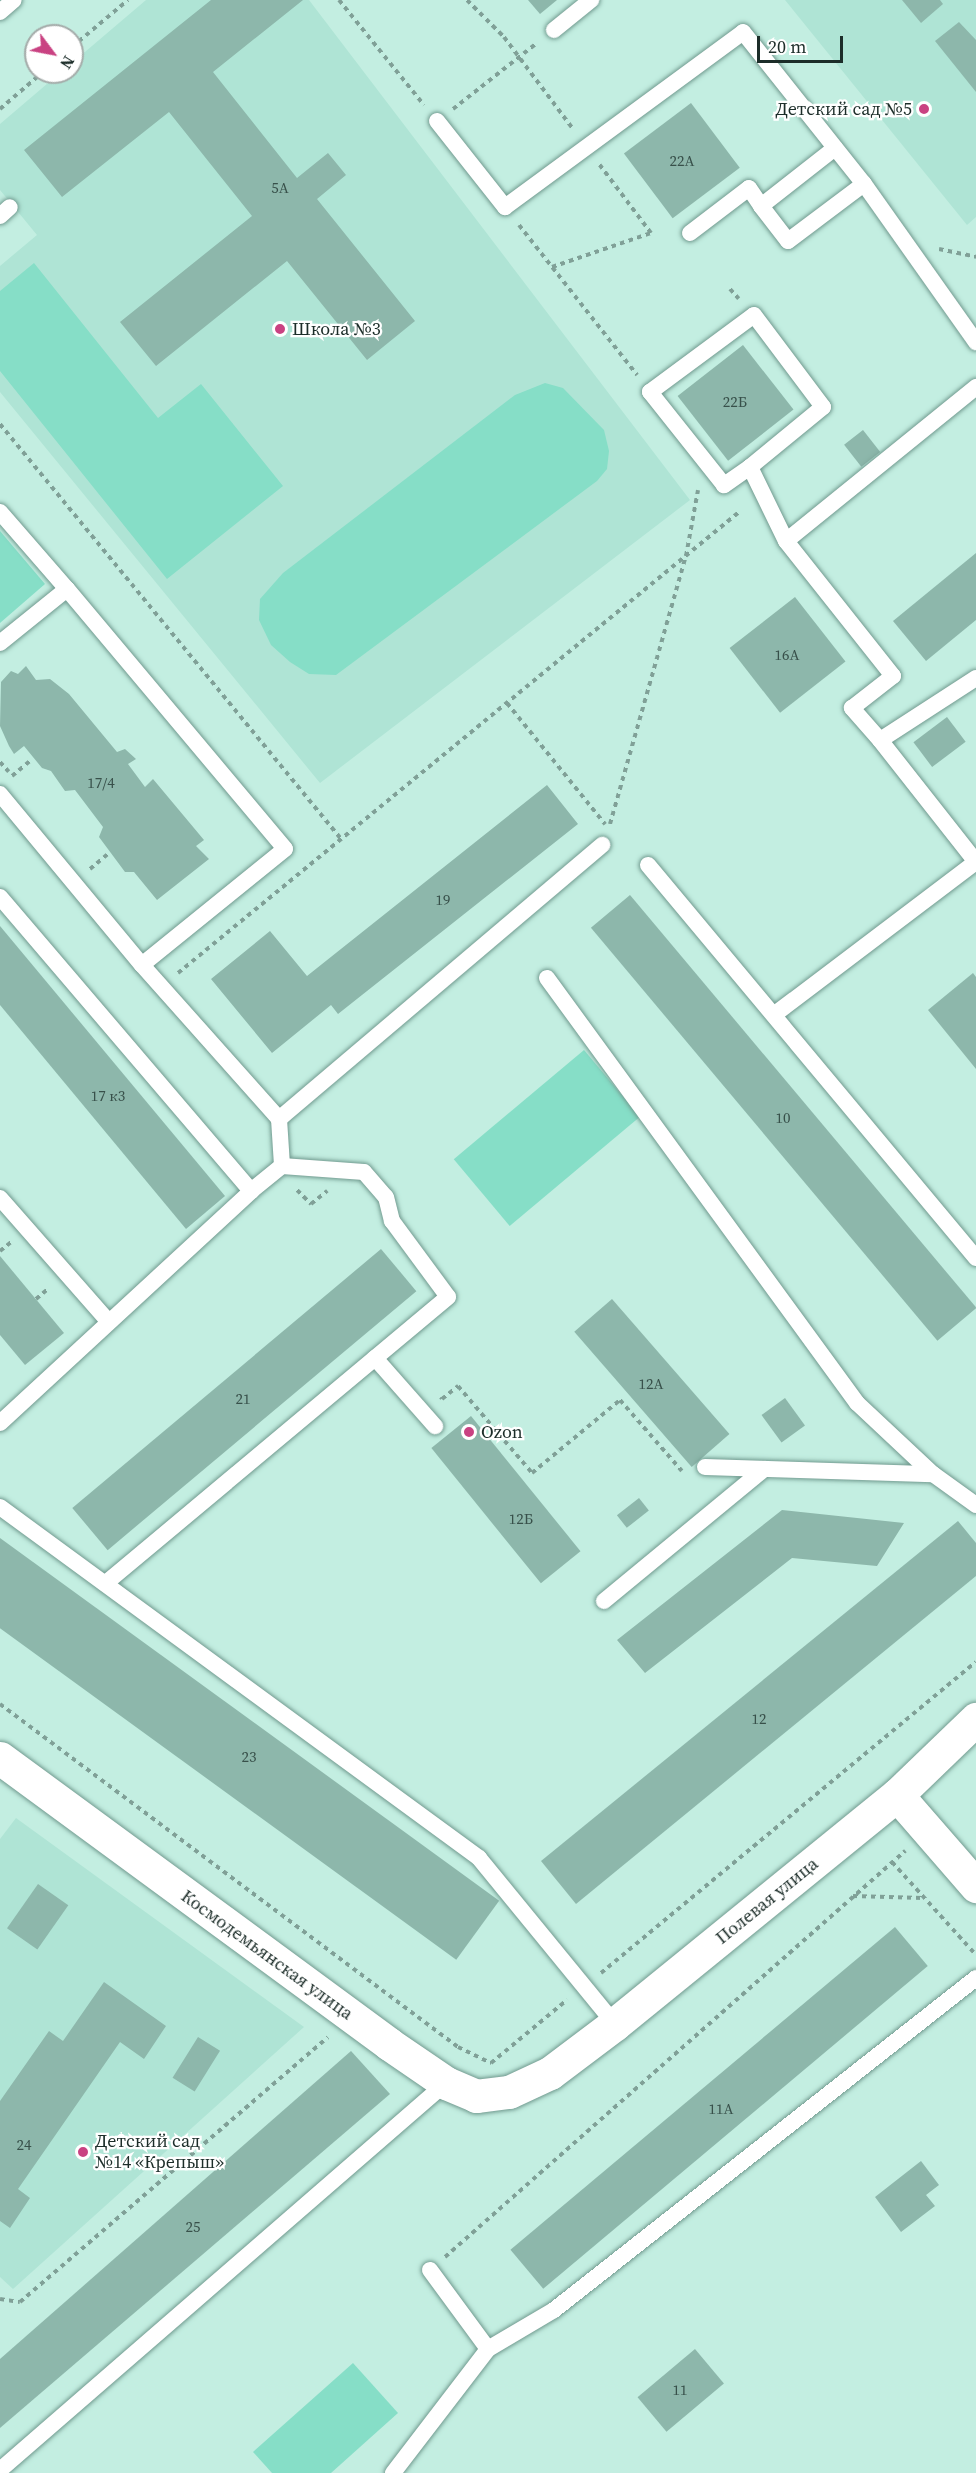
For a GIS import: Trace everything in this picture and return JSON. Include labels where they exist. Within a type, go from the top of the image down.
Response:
[{"type":"street","name":"Полевая улица","points":[[550,2073],[615,2024],[897,1795],[976,1719]]},
{"type":"street","name":"Космодемьянская улица","points":[[0,1758],[446,2083],[476,2096],[509,2092],[550,2073]]},
{"type":"street","points":[[897,1795],[976,1886]]},
{"type":"lane","points":[[0,12],[14,0]]},
{"type":"lane","points":[[554,30],[591,0]]},
{"type":"lane","points":[[437,121],[505,207],[743,32],[864,184],[976,342]]},
{"type":"lane","points":[[761,206],[835,148]]},
{"type":"lane","points":[[690,233],[749,188],[788,241],[864,184]]},
{"type":"lane","points":[[753,315],[823,407],[750,467],[723,484],[650,392],[753,315]]},
{"type":"lane","points":[[786,541],[976,387]]},
{"type":"lane","points":[[750,467],[786,541],[893,676],[852,708],[976,862],[775,1014]]},
{"type":"lane","points":[[0,512],[285,849],[142,965]]},
{"type":"lane","points":[[0,643],[67,589]]},
{"type":"lane","points":[[880,740],[976,678]]},
{"type":"lane","points":[[0,794],[142,965],[279,1119],[280,1169]]},
{"type":"lane","points":[[279,1119],[602,845]]},
{"type":"lane","points":[[648,865],[775,1014],[976,1258]]},
{"type":"lane","points":[[0,897],[251,1191]]},
{"type":"lane","points":[[547,978],[857,1403],[933,1474],[976,1505]]},
{"type":"lane","points":[[0,1423],[251,1191],[280,1169],[364,1172],[386,1197],[392,1221],[448,1297],[105,1584]]},
{"type":"lane","points":[[0,1197],[109,1322]]},
{"type":"lane","points":[[375,1358],[435,1426]]},
{"type":"lane","points":[[705,1467],[933,1474]]},
{"type":"lane","points":[[604,1601],[764,1469]]},
{"type":"lane","points":[[0,1507],[479,1858],[615,2024]]},
{"type":"lane","points":[[393,2473],[488,2349],[554,2310],[976,1978]]},
{"type":"lane","points":[[0,2470],[446,2083]]},
{"type":"lane","points":[[430,2270],[488,2349]]},
{"type":"path","points":[[84,37],[128,0]]},
{"type":"path","points":[[339,0],[437,121],[554,30]]},
{"type":"path","points":[[467,0],[504,37],[651,233],[552,267]]},
{"type":"path","points":[[0,109],[29,84]]},
{"type":"path","points":[[505,207],[650,392]]},
{"type":"path","points":[[0,424],[342,840]]},
{"type":"path","points":[[507,704],[609,828],[686,555],[704,459]]},
{"type":"path","points":[[178,974],[739,512]]},
{"type":"path","points":[[12,776],[32,759]]},
{"type":"path","points":[[90,868],[110,852]]},
{"type":"path","points":[[280,1169],[311,1204],[335,1184]]},
{"type":"path","points":[[435,1390],[442,1398],[458,1386],[532,1473],[621,1400],[690,1480],[705,1467]]},
{"type":"path","points":[[0,1704],[458,2047],[492,2063],[976,1662]]},
{"type":"path","points":[[430,2270],[928,1831]]},
{"type":"path","points":[[892,1862],[976,1956]]},
{"type":"path","points":[[852,1896],[924,1898]]},
{"type":"path","points":[[0,2299],[20,2302],[335,2030]]},
{"type":"shaded area","name":"Школа №3","points":[[146,0],[309,0],[690,500],[320,783],[0,392],[0,266],[37,235],[0,190],[0,124],[47,84],[84,84],[84,53]]},
{"type":"shaded area","name":"Детский сад №5","points":[[785,0],[976,0],[976,217],[967,225]]},
{"type":"shaded area","points":[[34,263],[158,418],[201,384],[283,486],[167,579],[0,371],[0,291]]},
{"type":"shaded area","points":[[545,383],[563,388],[604,430],[609,451],[607,469],[597,481],[336,675],[309,674],[290,662],[271,645],[259,620],[260,599],[283,573],[515,395]]},
{"type":"shaded area","points":[[0,531],[45,584],[0,623]]},
{"type":"shaded area","points":[[584,1050],[640,1117],[510,1226],[454,1159]]},
{"type":"shaded area","name":"Детский сад №14 «Крепыш»","points":[[16,1818],[304,2027],[13,2289],[0,2277],[0,1839]]},
{"type":"shaded area","points":[[353,2363],[398,2413],[331,2473],[272,2473],[253,2452]]},
{"type":"building","points":[[211,0],[303,0],[213,72],[297,178],[328,153],[346,175],[317,199],[415,321],[367,360],[287,261],[156,366],[120,322],[252,216],[169,112],[62,197],[24,150]]},
{"type":"building","points":[[528,0],[557,0],[540,14]]},
{"type":"building","points":[[902,0],[940,0],[943,4],[921,23]]},
{"type":"building","points":[[959,22],[976,40],[976,92],[935,41]]},
{"type":"building","points":[[691,103],[740,168],[673,218],[624,154]]},
{"type":"building","points":[[743,345],[793,410],[728,461],[678,396]]},
{"type":"building","points":[[863,430],[880,452],[861,467],[844,445]]},
{"type":"building","points":[[976,553],[976,620],[926,661],[893,621]]},
{"type":"building","points":[[795,597],[845,662],[780,713],[730,648]]},
{"type":"building","points":[[26,666],[36,680],[50,679],[69,694],[117,752],[125,749],[136,759],[128,764],[145,787],[153,779],[204,840],[196,846],[209,859],[157,900],[134,872],[125,872],[99,837],[103,827],[75,790],[65,791],[51,771],[42,768],[24,746],[14,754],[9,746],[0,726],[1,682],[11,671],[18,674]]},
{"type":"building","points":[[947,717],[966,742],[932,767],[913,742]]},
{"type":"building","points":[[547,785],[578,824],[338,1014],[331,1005],[272,1053],[211,979],[270,931],[307,976]]},
{"type":"building","points":[[630,895],[976,1307],[937,1341],[591,928]]},
{"type":"building","points":[[0,926],[225,1196],[186,1229],[0,1005]]},
{"type":"building","points":[[973,973],[976,977],[976,1069],[928,1010]]},
{"type":"building","points":[[381,1249],[416,1291],[108,1550],[72,1508]]},
{"type":"building","points":[[0,1256],[64,1333],[25,1365],[0,1335]]},
{"type":"building","points":[[612,1299],[729,1434],[692,1467],[574,1332]]},
{"type":"building","points":[[785,1398],[805,1426],[782,1443],[762,1415]]},
{"type":"building","points":[[471,1416],[581,1551],[541,1583],[431,1448]]},
{"type":"building","points":[[639,1498],[649,1511],[627,1528],[617,1515]]},
{"type":"building","points":[[782,1510],[904,1523],[877,1566],[792,1558],[645,1673],[617,1640]]},
{"type":"building","points":[[958,1521],[976,1543],[976,1576],[576,1904],[541,1861]]},
{"type":"building","points":[[0,1538],[499,1901],[456,1960],[0,1628]]},
{"type":"building","points":[[38,1884],[68,1905],[37,1949],[7,1928]]},
{"type":"building","points":[[895,1927],[928,1966],[543,2289],[510,2250]]},
{"type":"building","points":[[104,1982],[166,2026],[144,2059],[120,2042],[18,2189],[30,2198],[10,2228],[0,2221],[0,2101],[49,2031],[63,2041]]},
{"type":"building","points":[[198,2037],[220,2051],[195,2091],[173,2078]]},
{"type":"building","points":[[351,2051],[390,2094],[0,2428],[0,2359]]},
{"type":"building","points":[[921,2161],[939,2185],[926,2195],[935,2206],[901,2232],[875,2197]]},
{"type":"building","points":[[695,2349],[724,2383],[666,2432],[638,2397]]},
{"type":"place","name":"Детский сад №5","points":[[924,109]]},
{"type":"place","name":"Школа №3","points":[[280,329]]},
{"type":"place","name":"Ozon","points":[[469,1432]]},
{"type":"place","name":"Детский сад №14 «Крепыш»","points":[[83,2152]]}]
